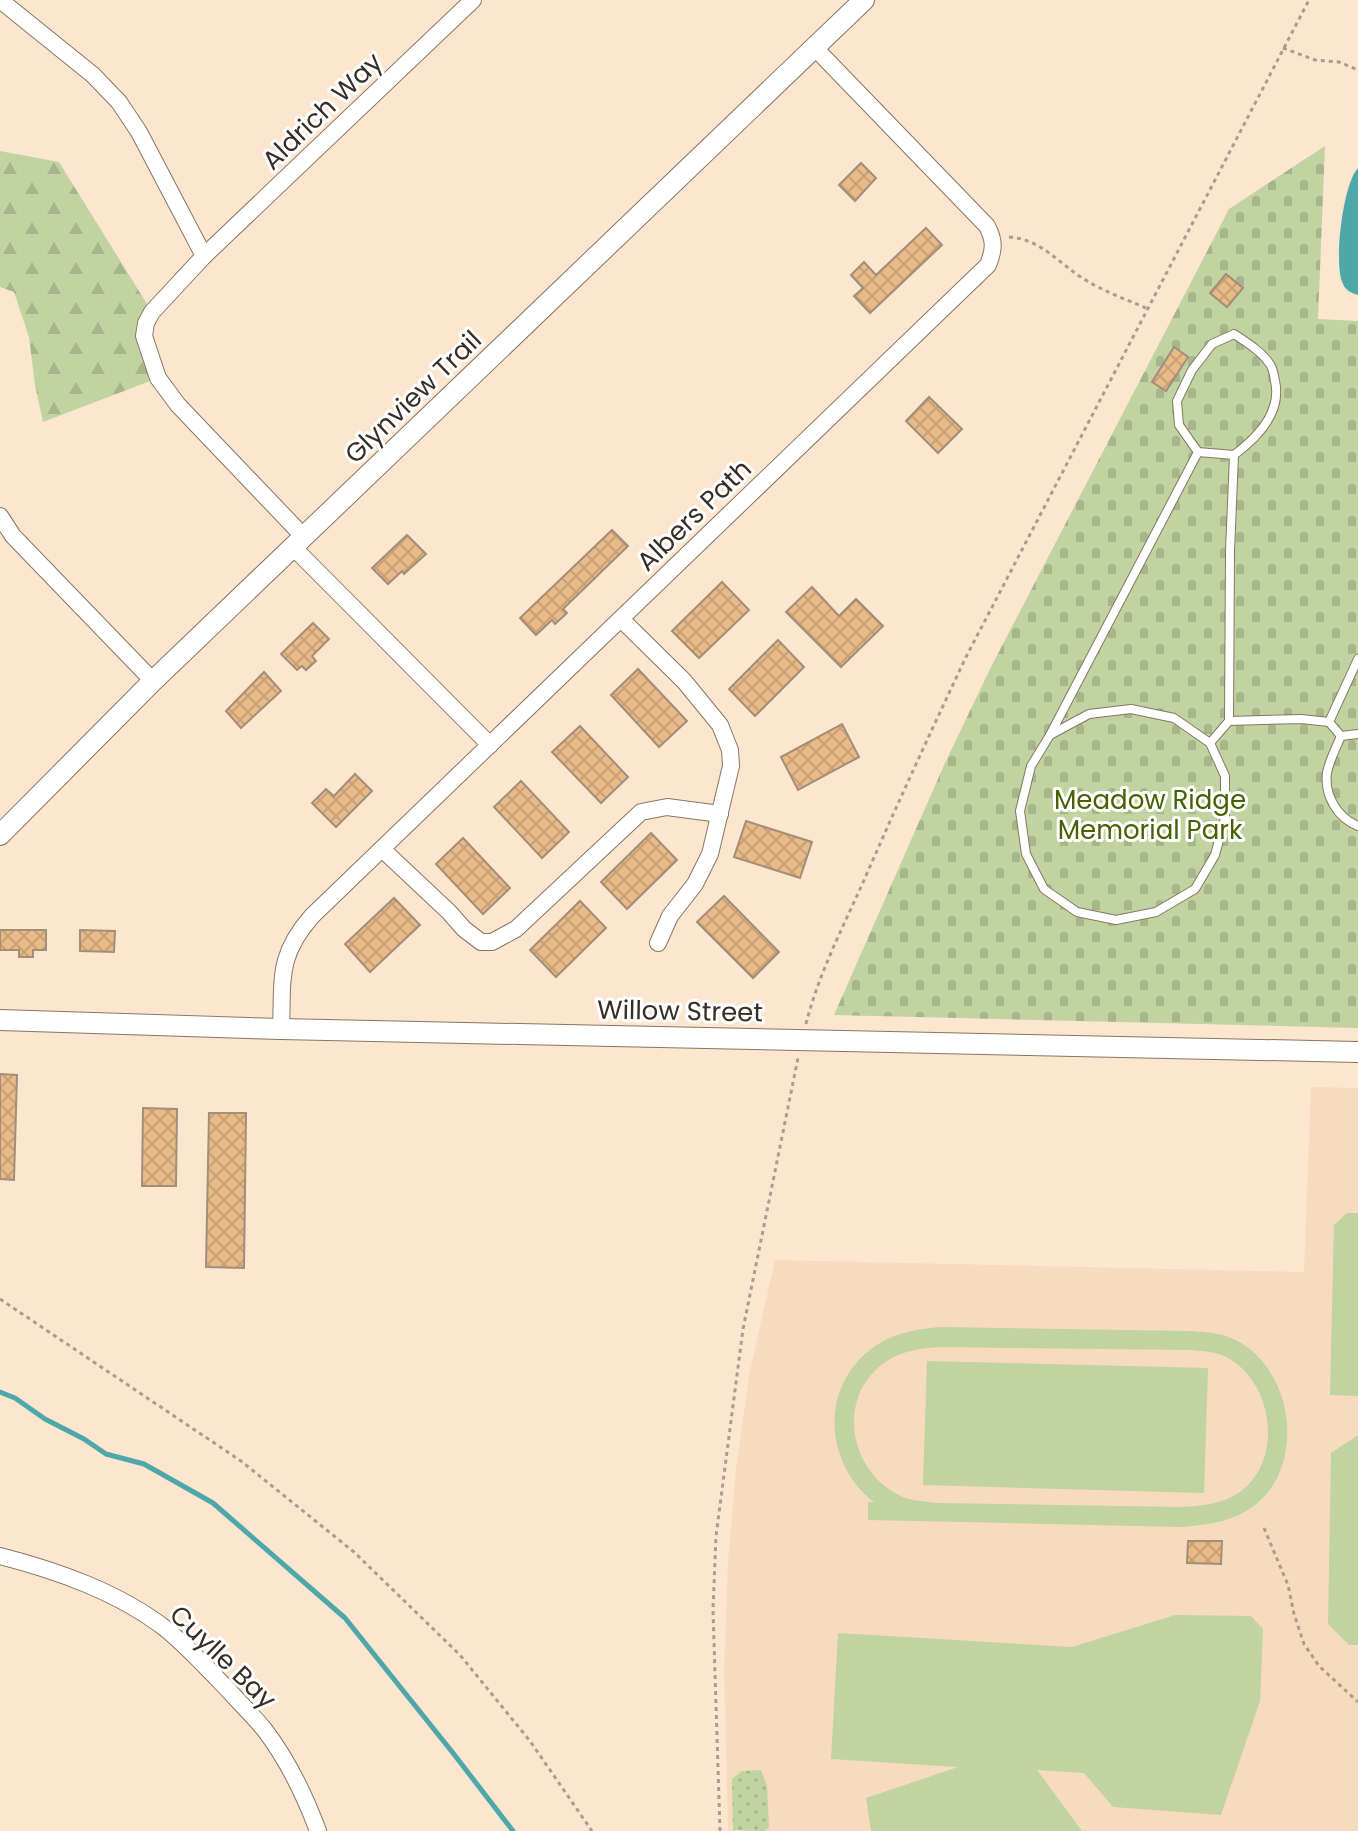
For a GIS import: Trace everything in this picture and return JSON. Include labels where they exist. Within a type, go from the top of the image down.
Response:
[{"type":"street","points":[[0,0],[93,75],[119,102],[139,132],[204,256]]},
{"type":"street","name":"Aldrich Way","points":[[473,0],[204,256],[152,312],[144,336],[158,378],[178,405],[299,543],[490,745]]},
{"type":"street","name":"Glynview Trail","points":[[0,835],[153,681],[864,0]]},
{"type":"street","points":[[814,47],[987,226],[993,237]]},
{"type":"street","name":"Albers Path","points":[[281,1029],[283,968],[289,948],[312,916],[988,265],[994,251],[993,237]]},
{"type":"street","points":[[0,516],[13,536],[153,681]]},
{"type":"street","points":[[621,619],[684,681],[720,725],[730,750],[731,766],[710,854],[695,884],[670,916],[658,943]]},
{"type":"street","points":[[382,849],[464,929],[481,942],[492,942],[516,929],[641,812],[667,807],[720,814]]},
{"type":"street","name":"Willow Street","points":[[0,1020],[1358,1052]]},
{"type":"street","name":"Cuylle Bay","points":[[0,1556],[83,1582],[125,1603],[165,1629],[200,1660],[264,1730],[308,1804],[318,1831]]},
{"type":"lane","points":[[1234,334],[1271,364],[1276,387],[1273,413],[1251,442],[1234,455],[1198,452],[1179,425],[1177,401],[1192,370],[1212,344],[1234,334]]},
{"type":"lane","points":[[1050,735],[1089,714],[1131,709],[1174,718],[1210,743],[1225,776],[1225,818],[1215,855],[1195,889],[1156,912],[1116,920],[1077,912],[1044,889],[1026,854],[1020,811],[1031,766],[1198,452]]},
{"type":"lane","points":[[1210,743],[1229,721],[1234,455]]},
{"type":"lane","points":[[1329,722],[1358,659]]},
{"type":"lane","points":[[1229,721],[1301,719],[1329,722],[1341,736]]},
{"type":"lane","points":[[1341,736],[1358,734]]},
{"type":"lane","points":[[1341,736],[1327,774],[1329,795],[1338,813],[1358,826]]},
{"type":"path","points":[[720,1831],[713,1610],[716,1536],[743,1329],[812,999],[966,657],[1309,0]]},
{"type":"path","points":[[1283,48],[1315,60],[1339,62],[1358,70]]},
{"type":"path","points":[[993,237],[1019,237],[1031,241],[1081,277],[1146,308]]},
{"type":"path","points":[[0,1299],[241,1461],[354,1552],[460,1655],[530,1741],[592,1831]]},
{"type":"path","points":[[1264,1528],[1288,1585],[1304,1644],[1319,1666],[1358,1702]]},
{"type":"shaded area","points":[[1311,1087],[1358,1088],[1358,1831],[728,1831],[724,1670],[728,1562],[736,1469],[749,1376],[775,1260],[1304,1272]]},
{"type":"green space","name":"Meadow Ridge Memorial Park","points":[[1325,146],[1318,319],[1358,321],[1358,1028],[834,1015],[990,669],[1229,209]]},
{"type":"green space","points":[[0,151],[59,162],[152,312],[146,323],[158,378],[43,422],[29,337],[14,292],[0,287]]},
{"type":"green space","points":[[1347,1213],[1358,1213],[1358,1396],[1330,1395],[1334,1225]]},
{"type":"green space","points":[[940,1327],[1188,1331],[1231,1338],[1252,1351],[1269,1370],[1280,1393],[1286,1418],[1287,1443],[1281,1468],[1269,1490],[1251,1508],[1227,1520],[1200,1525],[868,1520],[868,1502],[874,1502],[857,1485],[844,1465],[837,1443],[835,1421],[838,1398],[846,1377],[860,1358],[880,1343],[901,1334]],"holes":[[[940,1347],[1188,1350],[1220,1354],[1241,1367],[1254,1382],[1267,1420],[1268,1441],[1254,1478],[1240,1492],[1219,1502],[1181,1507],[936,1503],[899,1495],[881,1483],[867,1467],[858,1448],[854,1428],[855,1408],[862,1389],[874,1372],[892,1358],[910,1351]]]},
{"type":"green space","points":[[927,1361],[1208,1368],[1204,1493],[923,1485]]},
{"type":"green space","points":[[1358,1435],[1358,1645],[1349,1645],[1328,1624],[1331,1453]]},
{"type":"green space","points":[[1175,1615],[1251,1616],[1263,1629],[1260,1701],[1221,1815],[1113,1807],[1084,1773],[1037,1770],[1082,1831],[871,1831],[866,1798],[958,1767],[831,1759],[838,1633],[1072,1647]]},
{"type":"green space","points":[[761,1770],[767,1786],[769,1827],[765,1831],[733,1830],[732,1779],[742,1771]]},
{"type":"water","points":[[1358,168],[1358,295],[1344,286],[1340,274],[1339,243],[1348,190]]},
{"type":"building","points":[[861,163],[876,178],[855,201],[839,185]]},
{"type":"building","points":[[926,228],[942,245],[870,313],[854,296],[863,288],[851,275],[864,262],[876,275]]},
{"type":"building","points":[[1226,274],[1243,288],[1227,307],[1210,293]]},
{"type":"building","points":[[1174,347],[1188,357],[1166,391],[1152,382]]},
{"type":"building","points":[[929,397],[962,429],[938,453],[906,421]]},
{"type":"building","points":[[612,530],[628,546],[563,609],[567,613],[555,624],[552,620],[536,635],[520,618]]},
{"type":"building","points":[[407,535],[426,554],[388,584],[372,568]]},
{"type":"building","points":[[722,582],[749,610],[699,658],[672,631]]},
{"type":"building","points":[[812,587],[839,616],[856,599],[883,626],[841,667],[786,612]]},
{"type":"building","points":[[313,623],[329,639],[312,656],[316,661],[306,670],[302,666],[297,670],[281,654]]},
{"type":"building","points":[[778,640],[804,667],[755,716],[729,689]]},
{"type":"building","points":[[638,669],[687,721],[659,747],[611,695]]},
{"type":"building","points":[[264,672],[281,691],[241,728],[226,711]]},
{"type":"building","points":[[842,724],[859,757],[798,790],[781,757]]},
{"type":"building","points":[[580,726],[628,777],[601,803],[552,752]]},
{"type":"building","points":[[355,774],[372,791],[336,827],[312,803],[326,789],[334,796]]},
{"type":"building","points":[[521,781],[569,832],[542,858],[494,807]]},
{"type":"building","points":[[746,821],[812,842],[800,878],[734,857]]},
{"type":"building","points":[[651,833],[677,860],[627,909],[601,882]]},
{"type":"building","points":[[463,838],[510,888],[483,914],[436,864]]},
{"type":"building","points":[[724,896],[779,952],[753,978],[697,922]]},
{"type":"building","points":[[394,898],[420,925],[370,972],[345,944]]},
{"type":"building","points":[[580,901],[606,928],[556,977],[530,950]]},
{"type":"building","points":[[0,930],[46,930],[46,950],[33,950],[33,957],[19,957],[19,950],[0,950]]},
{"type":"building","points":[[80,930],[115,931],[114,952],[80,951]]},
{"type":"building","points":[[0,1074],[17,1075],[14,1180],[0,1179]]},
{"type":"building","points":[[143,1108],[177,1109],[176,1186],[142,1186]]},
{"type":"building","points":[[209,1113],[246,1113],[244,1268],[206,1267]]},
{"type":"building","points":[[1188,1541],[1222,1541],[1221,1564],[1187,1563]]},
{"type":"waterway","points":[[0,1392],[106,1454],[144,1464],[213,1503],[345,1618],[513,1831]]}]
